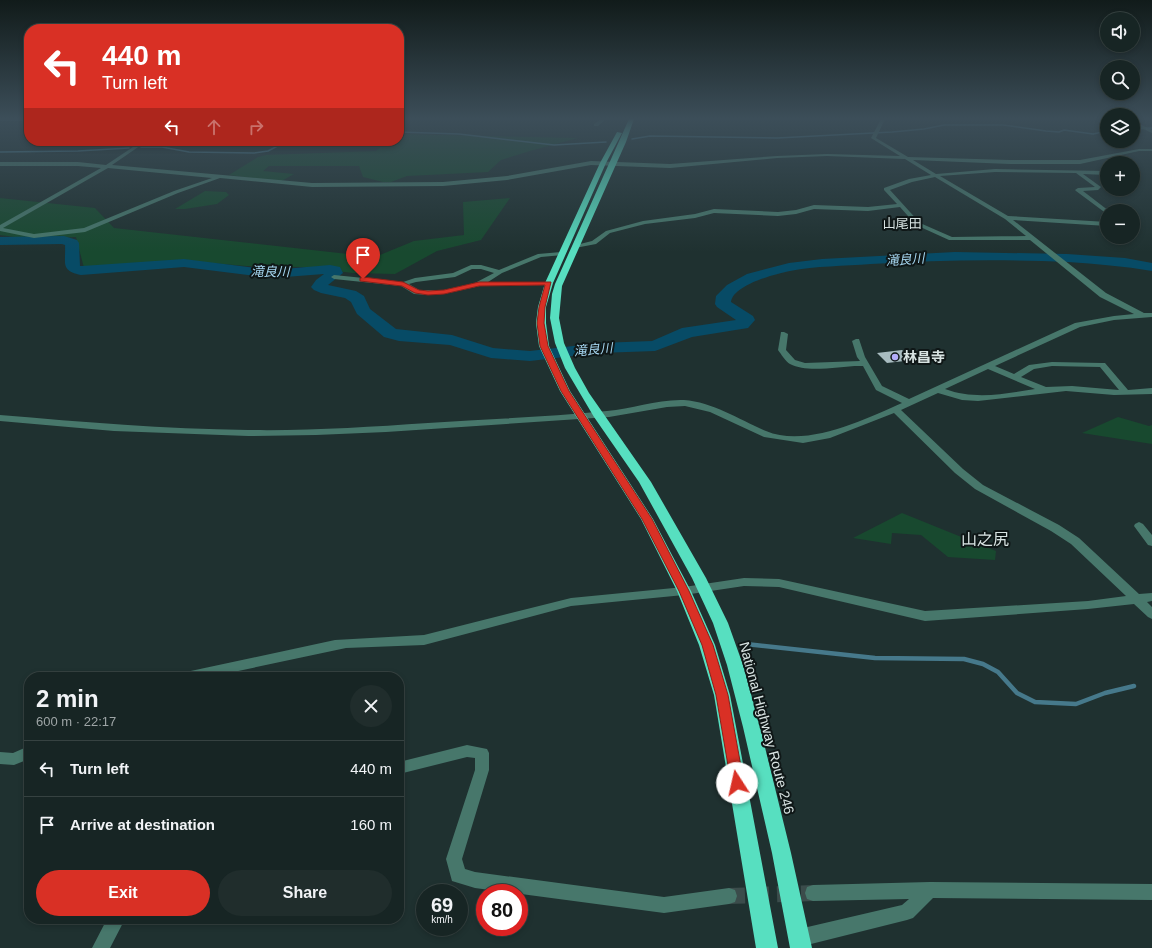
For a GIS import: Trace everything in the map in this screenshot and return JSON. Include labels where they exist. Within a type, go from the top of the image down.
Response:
[{"type":"highway","points":[[603,163],[549,283],[542,307],[541,323],[544,346],[553,368],[580,415],[647,519],[684,591],[708,645],[722,695],[767,948]]},
{"type":"highway","name":"National Highway Route 246","points":[[612,163],[575,246],[556,295],[554,312],[556,330],[560,345],[580,389],[599,414],[644,481],[704,588],[724,633],[743,691],[784,866],[800,943]]},
{"type":"street","points":[[0,228],[112,163]]},
{"type":"street","points":[[0,164],[78,164],[312,185],[443,184],[507,178],[581,164],[598,163]]},
{"type":"street","points":[[617,163],[670,166],[701,163]]},
{"type":"street","points":[[917,163],[1007,218],[1103,295],[1131,311],[1149,317]]},
{"type":"street","points":[[1033,238],[951,239],[918,224],[886,189],[935,175],[960,172],[1100,173]]},
{"type":"street","points":[[1077,172],[1098,187],[1096,189],[1078,190],[1100,205]]},
{"type":"street","points":[[0,228],[34,236],[86,230],[176,192],[222,176]]},
{"type":"street","points":[[575,246],[594,243],[608,232],[645,222],[696,216],[714,211],[778,214],[796,212],[818,206],[868,209],[901,205]]},
{"type":"street","points":[[1007,218],[1100,224]]},
{"type":"street","points":[[479,284],[500,272],[540,255],[561,254]]},
{"type":"street","points":[[403,284],[415,280],[455,274],[471,267],[481,267],[500,272]]},
{"type":"street","points":[[334,276],[403,284],[417,292],[428,293],[444,292],[479,284],[549,283]]},
{"type":"street","points":[[0,418],[114,428],[248,432],[386,429],[599,414],[667,404],[685,403],[713,410],[767,435],[803,440],[827,436],[895,409],[1078,325],[1114,318],[1149,317]]},
{"type":"street","points":[[784,334],[782,350],[792,362],[804,366],[850,363],[866,364]]},
{"type":"street","points":[[856,342],[861,357],[879,388],[909,403]]},
{"type":"street","points":[[1014,377],[1032,367],[1052,364],[1102,365],[1125,392]]},
{"type":"street","points":[[988,366],[1045,390]]},
{"type":"street","points":[[939,390],[964,398],[978,399],[1005,398],[1045,390],[1086,388],[1111,392],[1152,391]]},
{"type":"street","points":[[895,409],[959,471],[979,487],[1055,528],[1075,541],[1152,614]]},
{"type":"street","points":[[1139,526],[1152,542]]},
{"type":"street","points":[[228,672],[335,645],[358,641],[403,642],[424,640],[570,602],[684,591],[744,582],[779,583],[925,616],[1088,605],[1152,597]]},
{"type":"street","points":[[404,767],[467,750],[482,753],[482,770],[454,859],[458,874],[475,880],[664,905],[729,896]]},
{"type":"street","points":[[0,758],[14,759],[24,754]]},
{"type":"street","points":[[800,943],[907,912],[930,890]]},
{"type":"street","points":[[814,893],[930,890],[1152,892]]},
{"type":"street","points":[[101,948],[113,924]]},
{"type":"green space","points":[[248,163],[497,163],[488,172],[407,176],[391,182],[383,182],[363,177],[359,166],[269,166],[263,171],[294,174],[280,182],[229,175]]},
{"type":"green space","points":[[205,191],[226,192],[229,195],[217,204],[175,209]]},
{"type":"green space","points":[[0,198],[95,208],[114,228],[375,257],[414,241],[464,235],[463,202],[510,198],[481,240],[437,251],[395,274],[353,273],[301,267],[246,266],[188,261],[84,268],[76,237],[29,239],[0,235]]},
{"type":"green space","points":[[1118,417],[1149,426],[1152,425],[1152,444],[1082,433]]},
{"type":"green space","points":[[902,513],[996,551],[995,560],[948,557],[921,535],[892,533],[891,544],[853,538]]},
{"type":"building","name":"林昌寺","points":[[902,350],[913,360],[887,363],[877,353]]},
{"type":"waterway","name":"滝良川","points":[[0,241],[64,240],[72,243],[73,268],[81,271],[184,263],[272,274],[330,269],[335,270],[336,273],[321,283],[319,287],[326,290],[350,294],[358,299],[363,311],[390,333],[399,336],[452,340],[491,353],[530,356],[599,348],[655,346],[688,332],[742,324],[747,320],[723,304],[724,296],[732,288],[752,277],[789,267],[822,263],[955,256],[1067,258],[1125,262],[1152,267]]},
{"type":"waterway","points":[[746,644],[875,658],[964,659],[983,664],[998,672],[1017,693],[1035,702],[1076,704],[1105,693],[1134,686]]},
{"type":"tunnel","points":[[729,896],[813,893]]},
{"type":"place","name":"林昌寺","points":[[895,357]]},
{"type":"district","name":"山尾田","points":[[902,223]]},
{"type":"district","name":"山之尻","points":[[985,539]]},
{"type":"route","points":[[363,279],[403,284],[417,292],[428,293],[444,292],[479,284],[549,283],[545,292],[542,307],[541,323],[544,346],[565,391],[647,519],[684,591],[708,645],[722,695],[737,783]]}]
